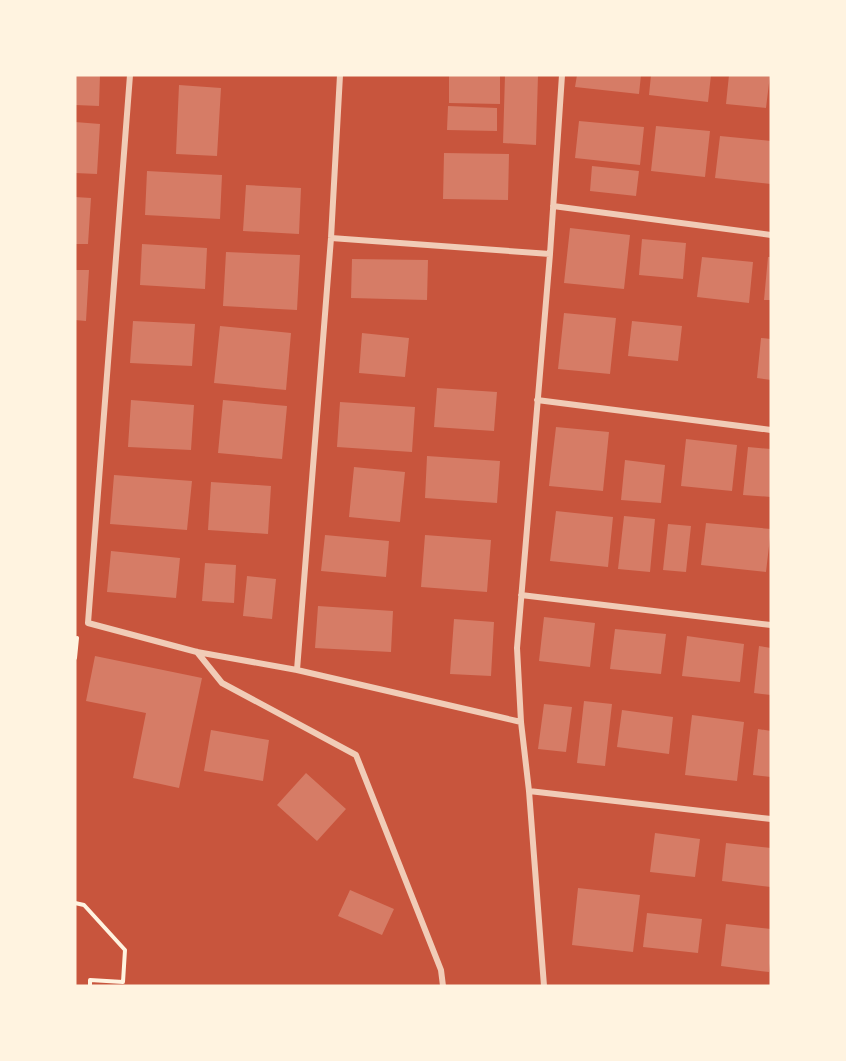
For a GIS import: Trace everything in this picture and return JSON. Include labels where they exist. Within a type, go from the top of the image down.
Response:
[{"type":"street","points":[[130,75],[88,623],[197,652],[297,670],[521,722]]},
{"type":"street","points":[[297,670],[331,238],[340,75]]},
{"type":"street","points":[[544,986],[529,791],[521,722],[517,648],[550,254],[562,75]]},
{"type":"street","points":[[553,206],[771,235]]},
{"type":"street","points":[[331,238],[550,254]]},
{"type":"street","points":[[537,400],[771,430]]},
{"type":"street","points":[[520,594],[771,625]]},
{"type":"street","points":[[197,652],[222,683],[356,755],[441,970],[443,986]]},
{"type":"street","points":[[529,791],[771,819]]},
{"type":"path","points":[[75,658],[76,653]]},
{"type":"path","points":[[75,903],[84,905],[125,950],[123,982],[90,980],[90,986]]},
{"type":"building","points":[[75,75],[100,75],[99,106],[75,105]]},
{"type":"building","points":[[449,75],[500,75],[500,104],[449,103]]},
{"type":"building","points":[[505,75],[538,75],[536,145],[503,143]]},
{"type":"building","points":[[577,75],[641,75],[639,94],[575,87]]},
{"type":"building","points":[[651,75],[711,75],[708,102],[649,95]]},
{"type":"building","points":[[729,75],[770,75],[766,108],[726,104]]},
{"type":"building","points":[[179,85],[221,88],[217,156],[176,154]]},
{"type":"building","points":[[448,106],[497,108],[497,131],[447,130]]},
{"type":"building","points":[[579,121],[644,127],[640,165],[575,158]]},
{"type":"building","points":[[75,122],[100,124],[97,174],[75,173]]},
{"type":"building","points":[[656,126],[710,131],[705,177],[651,171]]},
{"type":"building","points":[[720,136],[771,141],[771,184],[715,178]]},
{"type":"building","points":[[444,153],[509,154],[508,200],[443,199]]},
{"type":"building","points":[[592,166],[639,171],[636,196],[590,191]]},
{"type":"building","points":[[147,171],[222,175],[220,219],[145,215]]},
{"type":"building","points":[[246,185],[301,188],[299,234],[243,231]]},
{"type":"building","points":[[75,197],[91,198],[88,244],[75,244]]},
{"type":"building","points":[[570,228],[630,235],[624,289],[564,283]]},
{"type":"building","points":[[642,239],[686,243],[683,279],[639,275]]},
{"type":"building","points":[[142,244],[207,248],[205,289],[140,285]]},
{"type":"building","points":[[226,252],[300,255],[297,310],[223,306]]},
{"type":"building","points":[[702,257],[753,262],[749,303],[697,297]]},
{"type":"building","points":[[768,257],[771,257],[771,300],[764,300]]},
{"type":"building","points":[[352,259],[428,260],[427,300],[351,298]]},
{"type":"building","points":[[75,270],[89,270],[86,321],[75,320]]},
{"type":"building","points":[[564,313],[616,318],[610,374],[558,369]]},
{"type":"building","points":[[133,321],[195,324],[192,366],[130,363]]},
{"type":"building","points":[[632,321],[682,326],[678,361],[628,356]]},
{"type":"building","points":[[220,326],[291,333],[286,390],[214,383]]},
{"type":"building","points":[[362,333],[409,338],[405,377],[359,373]]},
{"type":"building","points":[[761,338],[771,339],[771,380],[757,378]]},
{"type":"building","points":[[437,388],[497,392],[494,431],[434,427]]},
{"type":"building","points":[[131,400],[194,405],[191,450],[128,447]]},
{"type":"building","points":[[223,400],[287,406],[282,459],[218,453]]},
{"type":"building","points":[[340,402],[415,407],[412,452],[337,447]]},
{"type":"building","points":[[556,427],[609,432],[603,491],[549,486]]},
{"type":"building","points":[[686,439],[737,445],[732,491],[681,486]]},
{"type":"building","points":[[748,447],[771,449],[771,497],[743,495]]},
{"type":"building","points":[[427,456],[500,461],[497,503],[425,498]]},
{"type":"building","points":[[625,460],[665,465],[661,503],[621,500]]},
{"type":"building","points":[[354,467],[405,472],[400,522],[349,517]]},
{"type":"building","points":[[114,475],[192,481],[187,530],[110,524]]},
{"type":"building","points":[[211,482],[271,486],[268,534],[208,530]]},
{"type":"building","points":[[556,511],[613,517],[608,567],[550,561]]},
{"type":"building","points":[[624,516],[655,519],[650,572],[618,569]]},
{"type":"building","points":[[706,523],[771,529],[766,572],[701,565]]},
{"type":"building","points":[[668,524],[691,526],[686,572],[663,570]]},
{"type":"building","points":[[325,535],[389,541],[386,577],[321,571]]},
{"type":"building","points":[[425,535],[491,540],[487,592],[421,587]]},
{"type":"building","points":[[111,551],[180,558],[176,598],[107,592]]},
{"type":"building","points":[[205,563],[236,565],[234,603],[202,601]]},
{"type":"building","points":[[247,576],[276,579],[272,619],[243,616]]},
{"type":"building","points":[[318,606],[393,611],[391,652],[315,648]]},
{"type":"building","points":[[544,617],[595,623],[590,667],[539,661]]},
{"type":"building","points":[[454,619],[494,622],[491,676],[450,674]]},
{"type":"building","points":[[615,629],[666,634],[661,674],[610,669]]},
{"type":"building","points":[[687,636],[744,644],[740,682],[682,676]]},
{"type":"building","points":[[759,646],[771,648],[771,695],[754,693]]},
{"type":"building","points":[[95,656],[202,678],[179,788],[133,778],[146,713],[86,701]]},
{"type":"building","points":[[584,701],[612,704],[605,766],[577,763]]},
{"type":"building","points":[[544,704],[572,707],[566,752],[538,749]]},
{"type":"building","points":[[622,710],[673,717],[669,754],[617,747]]},
{"type":"building","points":[[692,715],[744,722],[737,781],[685,775]]},
{"type":"building","points":[[758,729],[771,731],[771,777],[753,775]]},
{"type":"building","points":[[211,730],[269,740],[263,781],[204,771]]},
{"type":"building","points":[[306,773],[346,809],[317,841],[277,805]]},
{"type":"building","points":[[655,833],[700,839],[695,877],[650,872]]},
{"type":"building","points":[[726,843],[771,848],[771,887],[722,881]]},
{"type":"building","points":[[578,888],[640,895],[633,952],[572,945]]},
{"type":"building","points":[[350,890],[394,909],[382,935],[338,916]]},
{"type":"building","points":[[647,913],[702,919],[698,953],[643,947]]},
{"type":"building","points":[[726,924],[771,929],[769,972],[721,966]]}]
